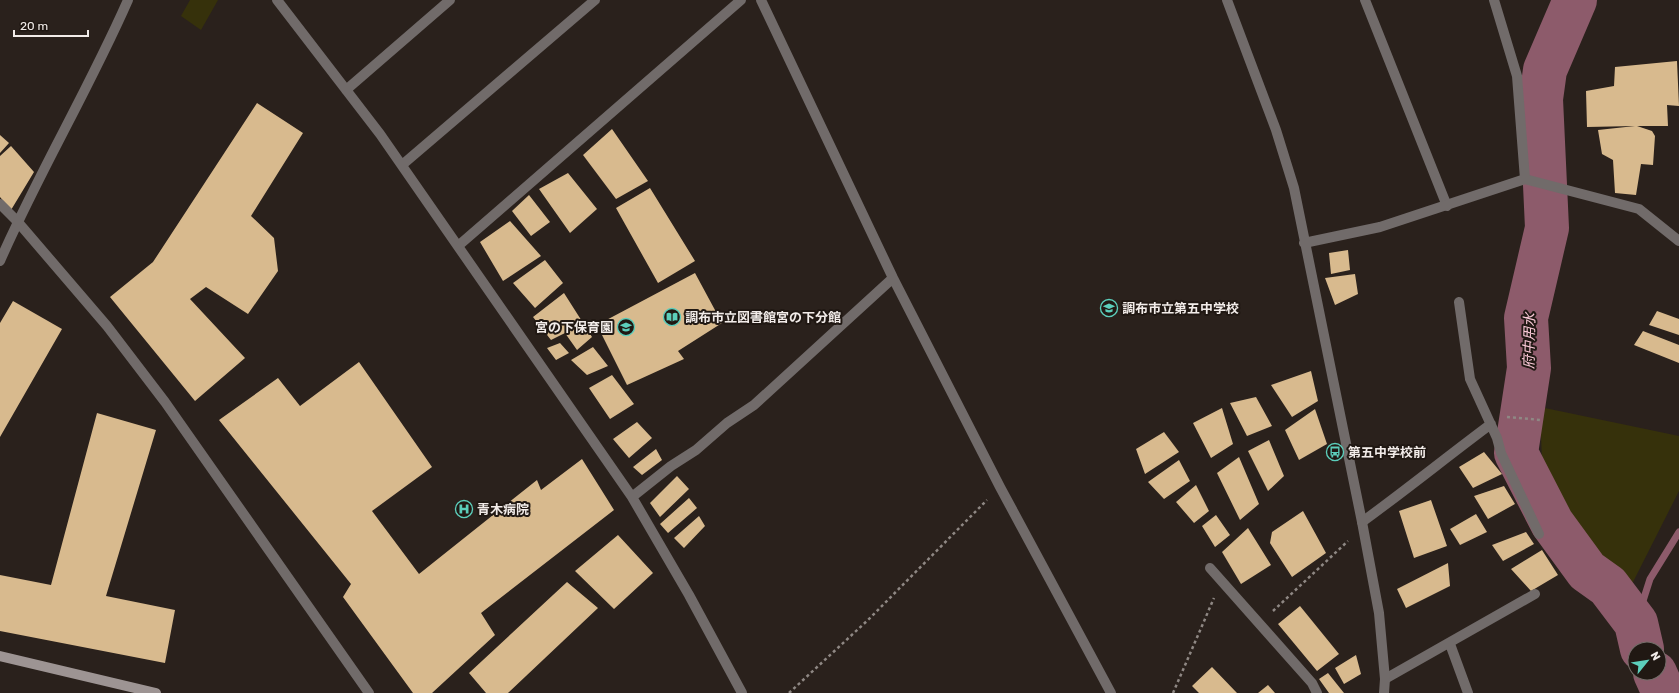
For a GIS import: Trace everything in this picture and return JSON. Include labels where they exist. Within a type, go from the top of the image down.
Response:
[{"type":"street","points":[[277,0],[380,134],[632,497],[689,595],[742,693]]},
{"type":"street","points":[[346,90],[450,0]]},
{"type":"street","points":[[402,165],[595,0]]},
{"type":"street","points":[[458,246],[741,0]]},
{"type":"street","points":[[761,0],[893,278],[1000,487],[1111,693]]},
{"type":"street","points":[[1227,0],[1278,137],[1294,188],[1304,243],[1363,525],[1379,613],[1385,680],[1384,693]]},
{"type":"street","points":[[1365,0],[1447,206]]},
{"type":"street","points":[[1494,0],[1517,76],[1526,179]]},
{"type":"street","points":[[0,261],[17,221],[104,55],[126,1]]},
{"type":"street","points":[[1304,243],[1380,227],[1526,179],[1639,209],[1679,241]]},
{"type":"street","points":[[0,204],[17,221],[107,326],[165,402],[369,693]]},
{"type":"street","points":[[632,497],[671,466],[696,450],[727,423],[754,404],[893,278]]},
{"type":"street","points":[[1459,302],[1470,378],[1497,438],[1501,453],[1539,534]]},
{"type":"street","points":[[1363,525],[1491,424]]},
{"type":"street","points":[[1210,568],[1312,683],[1317,693]]},
{"type":"street","points":[[1385,680],[1535,594]]},
{"type":"street","points":[[1450,644],[1468,693]]},
{"type":"street","points":[[0,656],[156,693]]},
{"type":"path","points":[[1509,416],[1541,420]]},
{"type":"path","points":[[789,693],[868,620],[1000,487]]},
{"type":"path","points":[[1262,626],[1269,615],[1363,525]]},
{"type":"path","points":[[1173,693],[1222,581]]},
{"type":"shaded area","points":[[190,0],[218,0],[201,30],[181,16]]},
{"type":"shaded area","points":[[1540,407],[1679,436],[1679,491],[1631,586],[1588,547],[1542,462]]},
{"type":"building","points":[[1677,61],[1679,106],[1667,105],[1668,126],[1637,126],[1652,131],[1655,136],[1653,165],[1641,164],[1636,195],[1615,193],[1613,160],[1602,154],[1598,130],[1635,126],[1587,127],[1586,91],[1614,86],[1615,67]]},
{"type":"building","points":[[257,103],[303,133],[251,216],[274,238],[278,271],[248,314],[206,287],[190,299],[245,358],[195,401],[110,297],[153,262]]},
{"type":"building","points":[[612,129],[648,181],[616,199],[583,155]]},
{"type":"building","points":[[0,135],[9,143],[0,153]]},
{"type":"building","points":[[11,146],[34,172],[11,210],[0,197],[0,156]]},
{"type":"building","points":[[568,173],[597,209],[570,233],[539,189]]},
{"type":"building","points":[[650,188],[695,261],[658,283],[616,208]]},
{"type":"building","points":[[529,195],[550,222],[531,236],[512,211]]},
{"type":"building","points":[[510,221],[541,256],[503,281],[480,242]]},
{"type":"building","points":[[1348,250],[1350,270],[1331,274],[1329,253]]},
{"type":"building","points":[[545,260],[563,283],[535,308],[513,283]]},
{"type":"building","points":[[695,273],[722,323],[678,351],[684,359],[627,385],[597,325]]},
{"type":"building","points":[[1355,274],[1358,294],[1335,305],[1325,278]]},
{"type":"building","points":[[564,293],[592,337],[577,350],[565,333],[551,340],[533,317]]},
{"type":"building","points":[[13,301],[62,329],[0,437],[0,323]]},
{"type":"building","points":[[1657,311],[1679,319],[1679,335],[1649,325]]},
{"type":"building","points":[[1643,331],[1679,345],[1679,363],[1634,345]]},
{"type":"building","points":[[560,343],[569,353],[556,360],[547,348]]},
{"type":"building","points":[[593,347],[608,366],[587,375],[571,360]]},
{"type":"building","points":[[359,362],[432,467],[372,511],[419,574],[537,480],[541,490],[582,459],[614,510],[481,613],[495,635],[432,693],[413,693],[343,597],[351,584],[219,420],[278,378],[300,406]]},
{"type":"building","points":[[1311,371],[1318,401],[1292,417],[1271,385]]},
{"type":"building","points":[[612,375],[634,404],[610,419],[589,388]]},
{"type":"building","points":[[1256,397],[1272,426],[1247,436],[1230,403]]},
{"type":"building","points":[[1222,408],[1233,444],[1211,458],[1193,423]]},
{"type":"building","points":[[1315,409],[1327,444],[1299,460],[1285,430]]},
{"type":"building","points":[[97,413],[156,430],[106,596],[175,610],[165,663],[0,631],[0,575],[51,585]]},
{"type":"building","points":[[637,422],[652,438],[629,458],[613,439]]},
{"type":"building","points":[[1164,432],[1179,452],[1145,474],[1136,449]]},
{"type":"building","points":[[1269,440],[1284,476],[1268,491],[1248,451]]},
{"type":"building","points":[[656,449],[662,460],[642,475],[633,467]]},
{"type":"building","points":[[1484,452],[1502,474],[1473,488],[1459,467]]},
{"type":"building","points":[[1239,457],[1259,504],[1240,520],[1217,473]]},
{"type":"building","points":[[1179,460],[1190,481],[1164,499],[1148,482]]},
{"type":"building","points":[[677,476],[689,489],[660,517],[650,503]]},
{"type":"building","points":[[1196,485],[1209,511],[1194,523],[1176,502]]},
{"type":"building","points":[[1504,486],[1515,504],[1488,519],[1474,496]]},
{"type":"building","points":[[689,498],[697,508],[668,533],[660,524]]},
{"type":"building","points":[[1431,500],[1447,546],[1414,558],[1399,511]]},
{"type":"building","points":[[1303,511],[1326,553],[1292,577],[1270,543],[1272,532]]},
{"type":"building","points":[[1476,514],[1487,532],[1460,545],[1450,529]]},
{"type":"building","points":[[1216,515],[1230,535],[1215,547],[1202,526]]},
{"type":"building","points":[[699,516],[705,526],[684,548],[674,538]]},
{"type":"building","points":[[1248,528],[1271,565],[1241,584],[1222,552]]},
{"type":"building","points":[[1526,532],[1534,544],[1503,561],[1492,545]]},
{"type":"building","points":[[618,535],[653,573],[614,609],[575,571]]},
{"type":"building","points":[[1542,550],[1558,575],[1531,591],[1511,569]]},
{"type":"building","points":[[1448,563],[1450,586],[1406,608],[1397,589]]},
{"type":"building","points":[[567,582],[598,608],[508,693],[486,693],[469,673]]},
{"type":"building","points":[[1300,606],[1339,654],[1317,671],[1278,624]]},
{"type":"building","points":[[1356,655],[1361,674],[1344,684],[1335,668]]},
{"type":"building","points":[[1212,667],[1237,693],[1199,693],[1192,686]]},
{"type":"building","points":[[1328,673],[1344,693],[1329,693],[1319,679]]},
{"type":"building","points":[[1268,685],[1275,693],[1258,693]]},
{"type":"waterway","name":"府中用水","points":[[1575,0],[1545,70],[1541,99],[1547,228],[1526,318],[1529,368],[1516,453],[1552,523],[1587,571],[1608,586],[1636,623],[1640,641]]},
{"type":"waterway","points":[[1636,623],[1650,579],[1679,532]]},
{"type":"waterway","name":"府中用水","points":[[1659,681],[1664,693]]},
{"type":"place","name":"調布市立第五中学校","points":[[1109,308]]},
{"type":"place","name":"調布市立図書館宮の下分館","points":[[672,317]]},
{"type":"place","name":"宮の下保育園","points":[[626,327]]},
{"type":"place","name":"第五中学校前","points":[[1335,452]]},
{"type":"place","name":"青木病院","points":[[464,509]]}]
